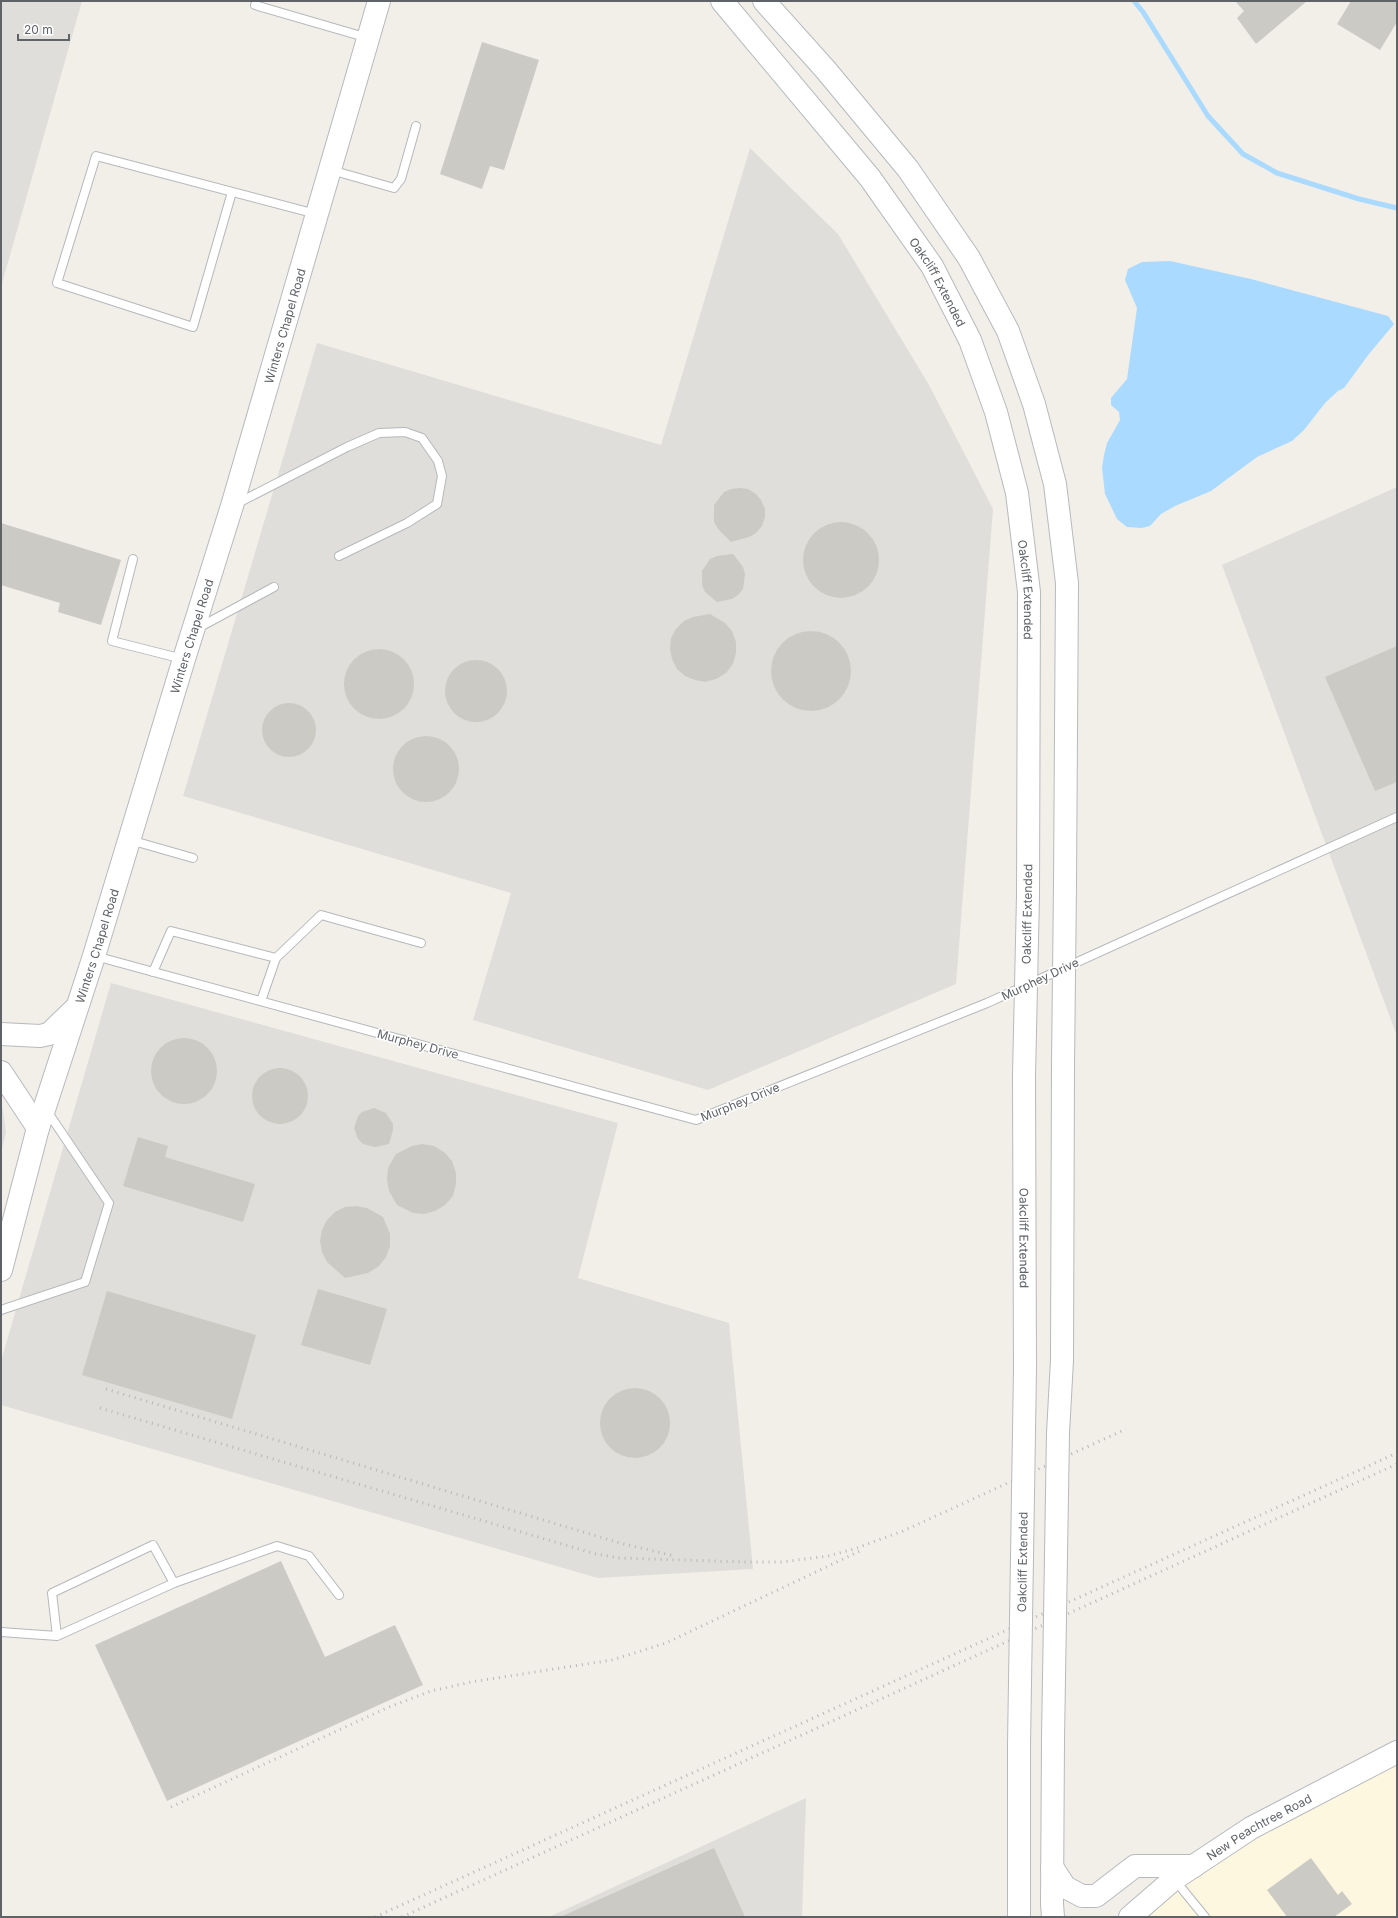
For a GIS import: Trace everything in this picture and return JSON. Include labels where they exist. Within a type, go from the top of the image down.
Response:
[{"type":"main road","name":"Winters Chapel Road","points":[[1,1270],[38,1128],[94,956],[192,631],[232,506],[379,1]]},
{"type":"main road","name":"Oakcliff Extended","points":[[722,1],[870,178],[932,266],[970,340],[996,412],[1017,493],[1029,592],[1028,896],[1024,1076],[1025,1369],[1018,1917]]},
{"type":"main road","points":[[764,1],[830,75],[908,169],[969,258],[1008,331],[1034,404],[1055,484],[1067,583],[1062,1360],[1058,1433],[1053,1739],[1053,1917]]},
{"type":"main road","points":[[1,1034],[40,1036],[49,1034],[78,1006]]},
{"type":"main road","points":[[1,1072],[38,1128]]},
{"type":"main road","name":"New Peachtree Road","points":[[1130,1917],[1174,1879],[1251,1828],[1397,1752]]},
{"type":"main road","points":[[1052,1867],[1057,1877],[1065,1887],[1082,1896],[1096,1896],[1135,1866],[1194,1866]]},
{"type":"lane","points":[[255,5],[369,38]]},
{"type":"lane","points":[[330,170],[394,188],[401,179],[416,126]]},
{"type":"lane","points":[[232,192],[193,327],[57,283],[96,156],[317,214]]},
{"type":"lane","points":[[232,506],[347,447],[379,433],[405,432],[422,438],[438,461],[442,476],[437,504],[408,523],[339,556]]},
{"type":"lane","points":[[133,559],[112,641],[184,659]]},
{"type":"lane","points":[[192,631],[274,587]]},
{"type":"lane","name":"Murphey Drive","points":[[94,956],[696,1120],[987,1003],[1397,817]]},
{"type":"lane","points":[[129,840],[193,858]]},
{"type":"lane","points":[[261,1001],[276,958],[322,915],[421,943]]},
{"type":"lane","points":[[153,972],[171,931],[276,958]]},
{"type":"lane","points":[[1,1310],[84,1282],[109,1204],[45,1107]]},
{"type":"lane","points":[[57,1636],[52,1593],[152,1545],[174,1583]]},
{"type":"lane","points":[[1,1632],[57,1636],[174,1583],[277,1546],[309,1556],[338,1595]]},
{"type":"lane","points":[[1174,1879],[1205,1917]]},
{"type":"shaded area","points":[[1,1],[82,1],[1,287]]},
{"type":"shaded area","points":[[750,148],[838,234],[929,385],[993,509],[956,984],[708,1090],[473,1020],[511,893],[183,796],[317,343],[661,445]]},
{"type":"shaded area","points":[[1397,487],[1397,1036],[1222,565]]},
{"type":"shaded area","points":[[111,983],[618,1123],[578,1278],[729,1323],[753,1569],[598,1578],[1,1405],[1,1361]]},
{"type":"shaded area","points":[[1,1097],[6,1133],[1,1152]]},
{"type":"shaded area","points":[[1397,1757],[1397,1917],[1124,1917],[1306,1801]]},
{"type":"shaded area","points":[[806,1798],[802,1917],[549,1917]]},
{"type":"water","points":[[1170,261],[1251,279],[1388,316],[1394,324],[1369,354],[1344,388],[1338,391],[1325,403],[1304,430],[1292,441],[1257,457],[1211,491],[1175,506],[1161,514],[1150,526],[1142,528],[1127,527],[1117,519],[1105,494],[1102,468],[1107,443],[1120,420],[1119,412],[1111,405],[1111,398],[1127,379],[1137,308],[1125,280],[1128,269],[1142,262]]},
{"type":"building","points":[[1235,1],[1307,1],[1256,44],[1237,18],[1244,11]]},
{"type":"building","points":[[1351,1],[1397,1],[1397,22],[1380,50],[1337,24]]},
{"type":"building","points":[[482,42],[539,60],[504,170],[490,166],[482,189],[440,174]]},
{"type":"building","points":[[739,488],[748,489],[756,494],[761,500],[765,509],[765,517],[762,526],[756,533],[749,537],[731,542],[718,529],[714,522],[714,505],[724,492]]},
{"type":"building","points":[[841,522],[856,525],[868,533],[876,545],[879,560],[876,575],[868,587],[856,595],[841,598],[826,595],[814,587],[806,575],[803,560],[806,545],[814,533],[826,525]]},
{"type":"building","points":[[1,523],[121,560],[101,625],[58,612],[60,603],[1,585]]},
{"type":"building","points":[[733,554],[743,567],[745,574],[743,589],[732,599],[717,602],[705,592],[702,585],[702,571],[710,559],[717,556]]},
{"type":"building","points":[[710,614],[725,623],[732,631],[736,642],[736,653],[733,664],[726,673],[716,679],[705,682],[685,676],[677,669],[672,659],[670,649],[671,638],[676,629],[684,621],[693,617]]},
{"type":"building","points":[[811,631],[826,634],[839,643],[848,656],[851,671],[848,686],[839,699],[826,708],[811,711],[796,708],[783,699],[774,686],[771,671],[774,656],[783,643],[796,634]]},
{"type":"building","points":[[1397,646],[1397,782],[1375,791],[1325,677]]},
{"type":"building","points":[[379,649],[398,655],[408,665],[414,684],[408,703],[398,713],[379,719],[360,713],[350,703],[344,684],[350,665],[360,655]]},
{"type":"building","points":[[470,660],[482,660],[498,669],[505,679],[507,691],[505,703],[498,713],[482,722],[470,722],[459,717],[450,708],[445,697],[445,685],[450,674],[459,665]]},
{"type":"building","points":[[284,703],[294,703],[304,707],[312,715],[316,725],[316,735],[312,745],[304,753],[294,757],[284,757],[274,753],[266,745],[262,735],[262,725],[266,715],[274,707]]},
{"type":"building","points":[[426,736],[439,739],[449,746],[456,756],[459,769],[456,782],[449,792],[439,799],[426,802],[413,799],[403,792],[396,782],[393,769],[396,756],[403,746],[413,739]]},
{"type":"building","points":[[184,1038],[197,1041],[207,1048],[214,1058],[217,1071],[214,1084],[207,1094],[197,1101],[184,1104],[171,1101],[161,1094],[154,1084],[151,1071],[154,1058],[161,1048],[171,1041]]},
{"type":"building","points":[[274,1068],[286,1068],[296,1072],[304,1080],[308,1090],[308,1102],[304,1112],[296,1120],[286,1124],[274,1124],[264,1120],[256,1112],[252,1102],[252,1090],[256,1080],[264,1072]]},
{"type":"building","points":[[374,1108],[386,1113],[393,1124],[389,1144],[375,1147],[363,1144],[358,1139],[354,1128],[358,1116],[362,1112]]},
{"type":"building","points":[[138,1137],[168,1146],[165,1157],[255,1184],[243,1222],[123,1186]]},
{"type":"building","points":[[422,1144],[434,1146],[445,1153],[452,1161],[456,1173],[456,1184],[453,1196],[445,1205],[435,1211],[424,1214],[413,1213],[397,1205],[389,1191],[387,1179],[388,1168],[396,1154],[412,1146]]},
{"type":"building","points":[[356,1206],[367,1208],[383,1217],[390,1234],[390,1246],[386,1257],[379,1266],[368,1273],[345,1278],[327,1262],[322,1252],[320,1241],[322,1230],[327,1220],[335,1212],[345,1207]]},
{"type":"building","points":[[318,1289],[387,1309],[370,1365],[301,1345]]},
{"type":"building","points":[[107,1291],[256,1335],[232,1419],[82,1375]]},
{"type":"building","points":[[635,1388],[648,1391],[660,1398],[667,1410],[670,1423],[667,1436],[660,1448],[648,1455],[635,1458],[622,1455],[610,1448],[603,1436],[600,1423],[603,1410],[610,1398],[622,1391]]},
{"type":"building","points":[[281,1561],[325,1657],[395,1625],[423,1685],[167,1801],[95,1645]]},
{"type":"building","points":[[714,1848],[745,1917],[560,1917]]},
{"type":"building","points":[[1311,1858],[1338,1895],[1342,1891],[1352,1904],[1334,1917],[1287,1917],[1267,1890]]},
{"type":"waterway","points":[[1134,1],[1143,12],[1208,116],[1243,154],[1277,173],[1359,199],[1397,208]]},
{"type":"railway","points":[[106,1389],[620,1543],[674,1556]]},
{"type":"railway","points":[[100,1408],[596,1554],[620,1558],[745,1562],[782,1562],[828,1556],[854,1549],[903,1531],[1126,1429]]},
{"type":"railway","points":[[375,1917],[1397,1453]]},
{"type":"railway","points":[[402,1917],[1397,1464]]},
{"type":"railway","points":[[171,1807],[389,1707],[431,1691],[471,1682],[612,1660],[666,1643],[860,1551]]}]
